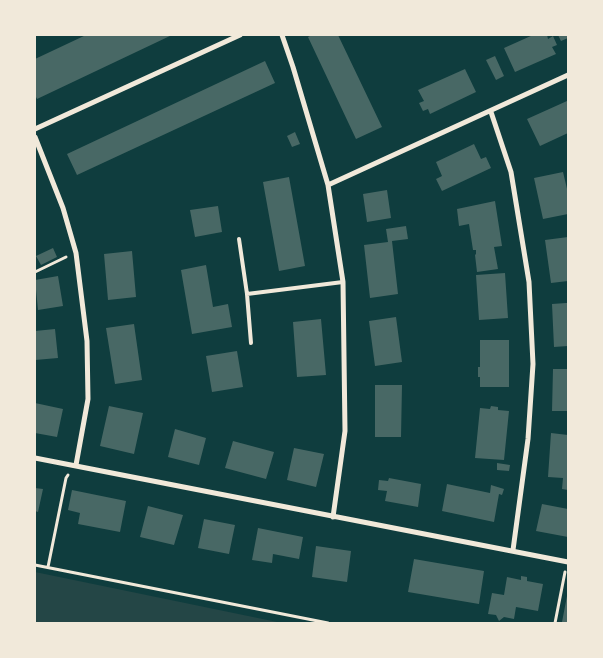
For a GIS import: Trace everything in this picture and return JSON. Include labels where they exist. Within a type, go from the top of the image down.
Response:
[{"type":"street","points":[[35,129],[240,35]]},
{"type":"street","points":[[282,35],[294,67],[328,185],[343,282],[345,431],[333,516]]},
{"type":"street","points":[[328,185],[491,112],[568,75]]},
{"type":"street","points":[[491,112],[511,172],[529,282],[533,364],[528,439],[513,550]]},
{"type":"street","points":[[35,137],[63,208],[76,252],[87,340],[88,399],[76,464]]},
{"type":"street","points":[[35,458],[76,464],[568,562]]},
{"type":"lane","points":[[239,239],[251,343]]},
{"type":"lane","points":[[246,294],[343,282]]},
{"type":"path","points":[[35,272],[76,252]]},
{"type":"path","points":[[48,567],[66,478],[76,464]]},
{"type":"path","points":[[555,623],[568,562]]},
{"type":"path","points":[[35,565],[328,623]]},
{"type":"shaded area","points":[[35,572],[282,623],[35,623]]},
{"type":"building","points":[[86,35],[172,35],[37,99],[35,95],[35,59]]},
{"type":"building","points":[[312,35],[338,35],[382,127],[356,139],[308,37]]},
{"type":"building","points":[[533,35],[547,35],[548,39],[553,36],[557,45],[552,47],[556,54],[515,72],[504,48]]},
{"type":"building","points":[[558,35],[568,35],[568,38],[561,41]]},
{"type":"building","points":[[495,56],[504,76],[496,80],[486,60]]},
{"type":"building","points":[[265,61],[275,83],[77,175],[67,154]]},
{"type":"building","points":[[465,69],[476,92],[430,114],[428,109],[423,111],[419,103],[424,101],[418,90]]},
{"type":"building","points":[[567,101],[568,133],[540,146],[527,119]]},
{"type":"building","points":[[295,132],[300,144],[292,147],[287,136]]},
{"type":"building","points":[[474,144],[481,159],[486,157],[491,168],[442,191],[436,179],[442,176],[436,162]]},
{"type":"building","points":[[563,172],[568,193],[568,214],[543,219],[534,178]]},
{"type":"building","points":[[289,177],[305,266],[279,271],[263,182]]},
{"type":"building","points":[[387,190],[391,218],[367,222],[363,194]]},
{"type":"building","points":[[495,201],[502,246],[494,247],[498,269],[477,272],[476,250],[473,250],[469,224],[459,226],[457,209]]},
{"type":"building","points":[[218,206],[222,232],[195,237],[190,210]]},
{"type":"building","points":[[406,226],[408,239],[392,241],[398,294],[370,298],[364,245],[388,242],[386,229]]},
{"type":"building","points":[[568,237],[568,281],[551,283],[545,240]]},
{"type":"building","points":[[53,248],[57,257],[41,265],[36,256]]},
{"type":"building","points":[[132,251],[136,297],[108,300],[104,254]]},
{"type":"building","points":[[206,265],[213,307],[228,304],[232,327],[192,334],[181,270]]},
{"type":"building","points":[[505,273],[508,318],[479,320],[476,275]]},
{"type":"building","points":[[58,276],[63,306],[38,310],[35,280]]},
{"type":"building","points":[[568,303],[568,346],[554,347],[552,304]]},
{"type":"building","points":[[396,317],[402,362],[375,366],[369,321]]},
{"type":"building","points":[[321,319],[326,375],[297,377],[293,322]]},
{"type":"building","points":[[134,324],[142,380],[115,384],[106,328]]},
{"type":"building","points":[[55,329],[58,358],[35,360],[35,331]]},
{"type":"building","points":[[480,340],[509,340],[509,387],[480,387],[478,367],[480,367]]},
{"type":"building","points":[[237,351],[243,387],[212,392],[206,356]]},
{"type":"building","points":[[553,369],[568,369],[568,411],[552,411]]},
{"type":"building","points":[[375,385],[402,385],[401,437],[375,437]]},
{"type":"building","points":[[35,403],[63,409],[57,437],[35,433]]},
{"type":"building","points":[[109,406],[143,413],[134,454],[100,446]]},
{"type":"building","points":[[491,406],[498,407],[498,410],[509,411],[504,460],[475,458],[480,408],[490,409]]},
{"type":"building","points":[[175,429],[206,438],[199,465],[168,457]]},
{"type":"building","points":[[551,433],[568,435],[568,490],[562,489],[563,478],[548,477]]},
{"type":"building","points":[[233,441],[274,452],[266,479],[225,468]]},
{"type":"building","points":[[294,448],[324,454],[316,487],[287,480]]},
{"type":"building","points":[[497,463],[510,465],[509,471],[497,470]]},
{"type":"building","points":[[389,478],[421,484],[418,507],[385,501],[387,491],[378,490],[379,480],[388,481]]},
{"type":"building","points":[[447,484],[490,493],[491,485],[504,489],[502,495],[499,494],[494,522],[442,511]]},
{"type":"building","points":[[35,488],[43,489],[38,512],[35,511]]},
{"type":"building","points":[[72,490],[126,501],[120,532],[78,524],[80,513],[68,510]]},
{"type":"building","points":[[542,504],[568,509],[568,537],[536,531]]},
{"type":"building","points":[[148,506],[183,515],[174,545],[140,537]]},
{"type":"building","points":[[204,519],[235,525],[229,554],[198,548]]},
{"type":"building","points":[[258,528],[303,537],[299,559],[273,554],[272,563],[252,560]]},
{"type":"building","points":[[316,546],[351,551],[347,582],[312,577]]},
{"type":"building","points":[[414,559],[484,571],[479,604],[408,592]]},
{"type":"building","points":[[521,576],[527,577],[527,581],[543,584],[538,611],[516,607],[514,619],[504,617],[499,621],[496,615],[488,614],[492,593],[504,595],[507,577],[521,580]]},
{"type":"building","points":[[567,596],[568,623],[566,623],[562,622]]}]
